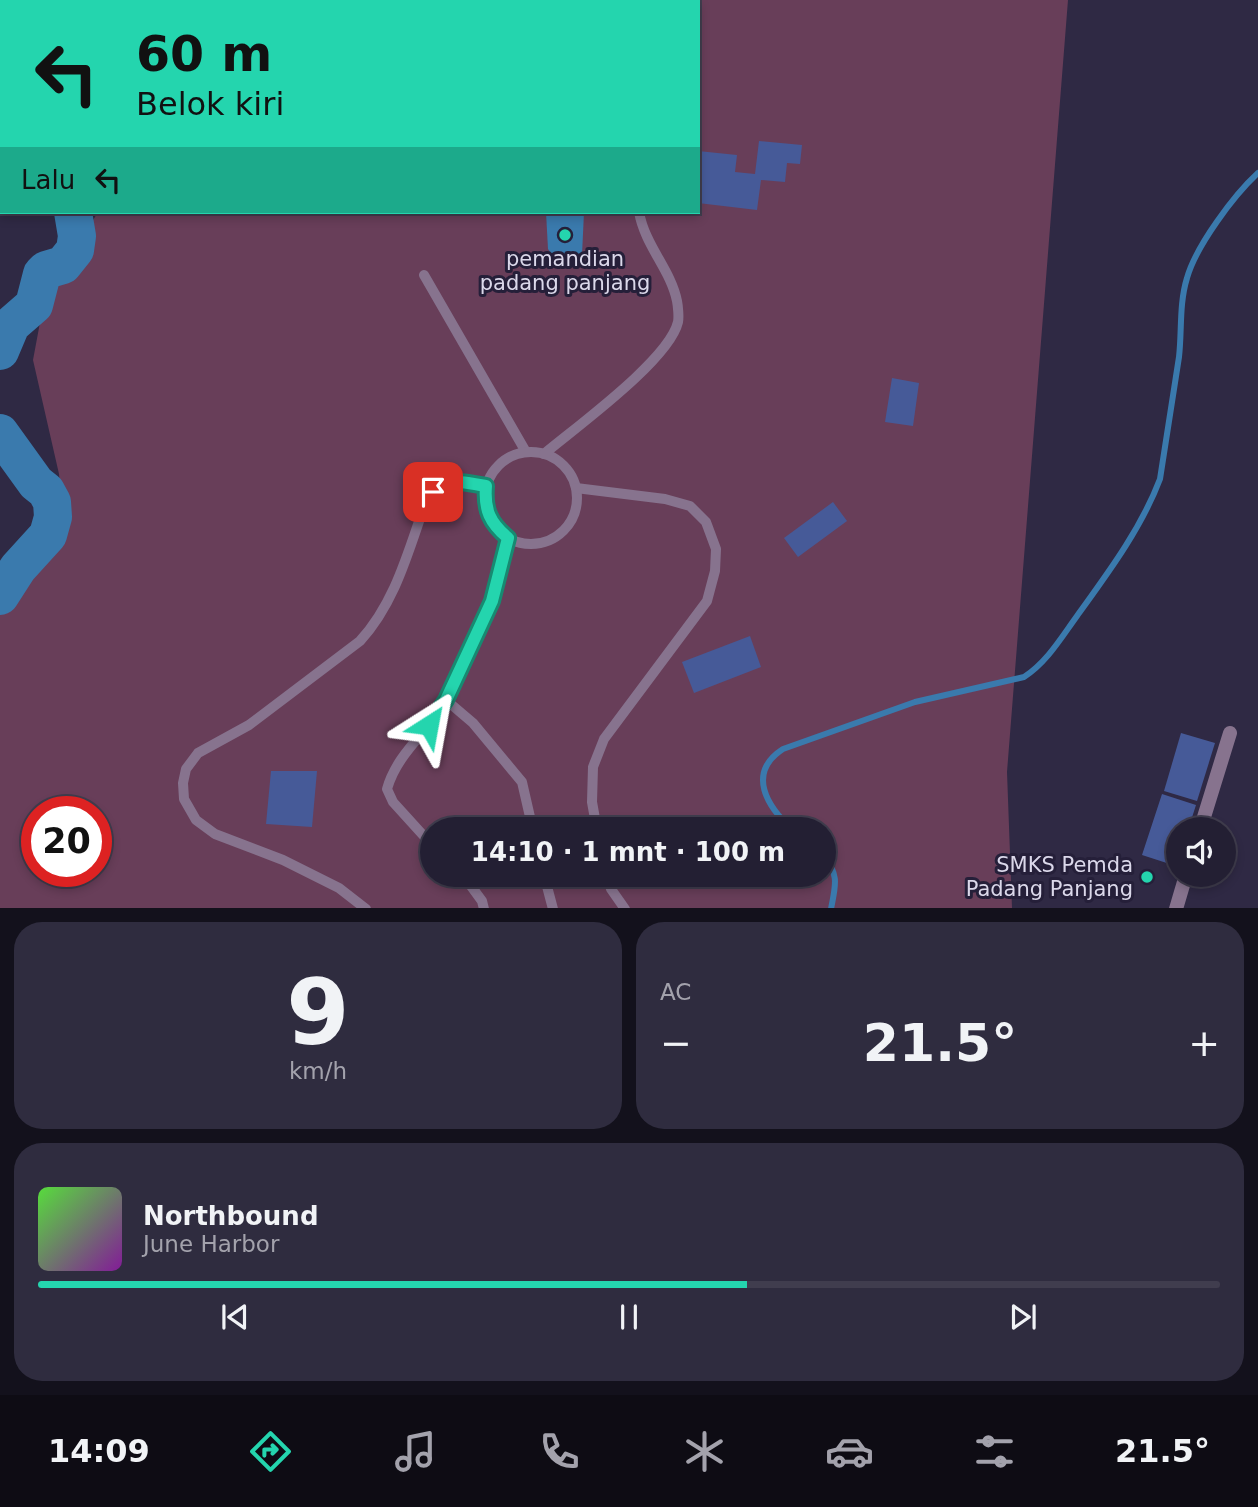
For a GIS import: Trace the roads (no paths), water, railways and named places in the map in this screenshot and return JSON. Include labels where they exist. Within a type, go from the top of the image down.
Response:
[{"type":"street","points":[[1204,817],[1230,733]]},
{"type":"street","points":[[1176,908],[1182,887]]},
{"type":"lane","points":[[544,454],[637,377],[664,346],[678,321],[677,301],[672,286],[650,248],[640,214]]},
{"type":"lane","points":[[424,275],[526,452]]},
{"type":"lane","points":[[526,452],[544,454],[559,461],[570,473],[576,488],[577,506],[570,522],[558,535],[542,543],[525,544],[508,538],[496,529],[488,516],[485,501],[486,486],[495,470],[509,458],[526,452]]},
{"type":"lane","points":[[366,908],[339,888],[284,860],[215,834],[197,820],[184,799],[186,769],[198,753],[249,725],[360,642],[375,625],[393,591],[425,504],[433,492],[442,484],[453,481],[486,486]]},
{"type":"lane","points":[[576,488],[664,499],[690,506],[706,522],[716,549],[715,572],[707,601],[604,739],[593,767],[592,802],[595,817]]},
{"type":"lane","points":[[420,832],[393,802],[387,789],[391,772],[446,700],[492,601],[508,538]]},
{"type":"lane","points":[[446,700],[473,723],[522,782],[530,817]]},
{"type":"lane","points":[[472,887],[484,908]]},
{"type":"lane","points":[[547,887],[553,908]]},
{"type":"lane","points":[[610,887],[625,908]]},
{"type":"water","name":"pemandian padang panjang","points":[[546,214],[584,214],[582,255],[555,259],[548,249]]},
{"type":"waterway","points":[[780,817],[769,801],[763,779],[765,769],[772,758],[783,749],[915,702],[1024,677],[1053,649],[1134,533],[1160,479],[1179,357],[1187,278],[1199,251],[1217,222],[1258,173]]},
{"type":"waterway","points":[[0,351],[11,325],[34,305],[42,274],[46,270],[63,265],[75,250],[77,236],[73,214]]},
{"type":"waterway","points":[[0,433],[36,483],[46,491],[52,502],[53,517],[48,535],[18,568],[0,596]]},
{"type":"waterway","points":[[831,908],[835,887]]},
{"type":"place","name":"pemandian padang panjang","points":[[565,235]]},
{"type":"place","name":"SMKS Pemda Padang Panjang","points":[[1147,877]]}]
